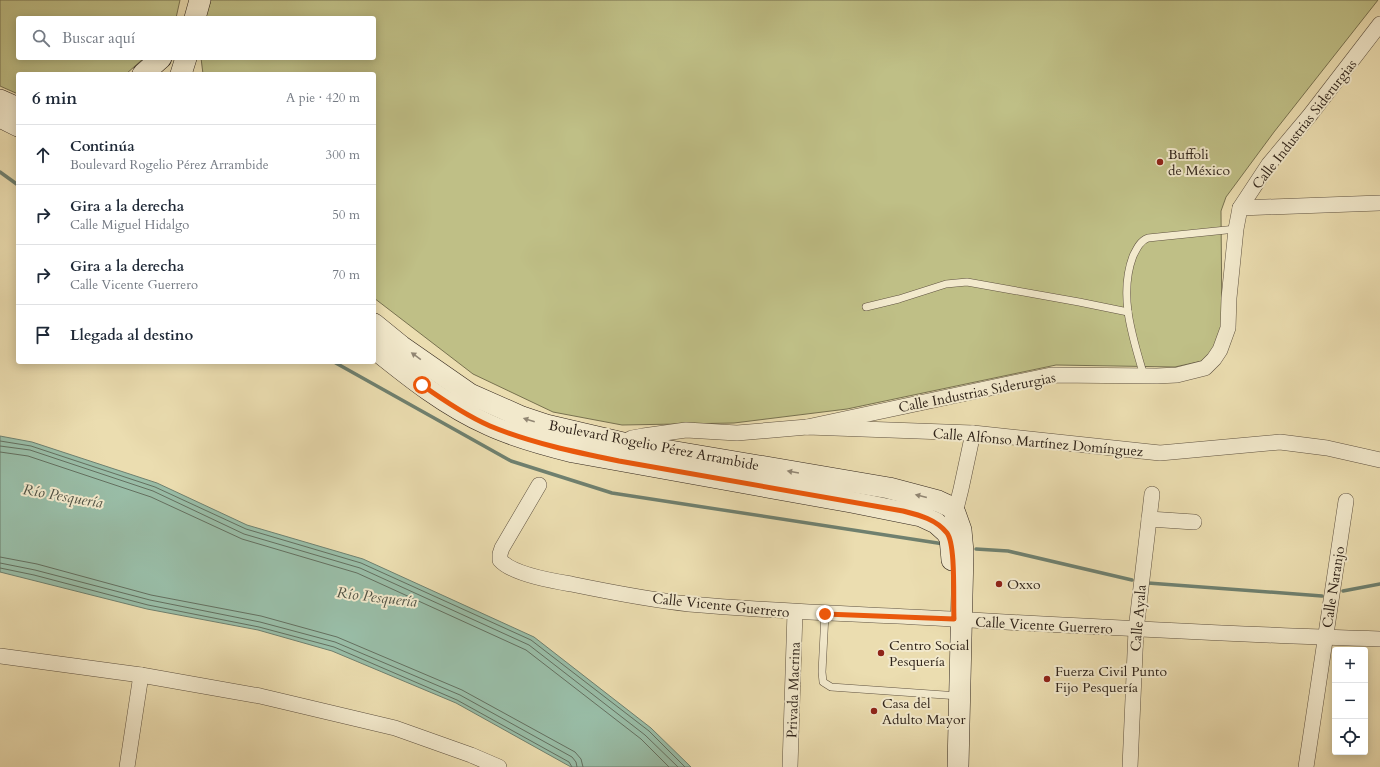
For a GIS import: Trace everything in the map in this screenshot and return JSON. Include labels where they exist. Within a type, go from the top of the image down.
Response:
[{"type":"main road","points":[[196,16],[200,0]]},
{"type":"main road","points":[[145,72],[160,60]]},
{"type":"main road","points":[[181,72],[185,60]]},
{"type":"main road","points":[[196,60],[198,72]]},
{"type":"main road","points":[[0,100],[16,107]]},
{"type":"main road","points":[[0,117],[16,125]]},
{"type":"main road","points":[[0,122],[16,130]]},
{"type":"main road","name":"Boulevard Rogelio Pérez Arrambide","points":[[376,326],[401,346],[470,394],[522,418],[621,452],[903,511],[930,519],[946,532]]},
{"type":"main road","name":"Boulevard Rogelio Pérez Arrambide","points":[[376,350],[455,408],[489,425],[559,448],[621,452],[893,489],[938,500],[951,507],[955,513]]},
{"type":"main road","points":[[955,513],[962,530],[963,552],[957,620],[956,696],[958,767]]},
{"type":"main road","points":[[946,532],[950,538],[952,550],[957,620]]},
{"type":"main road","points":[[952,767],[956,696]]},
{"type":"street","name":"Calle Industrias Siderurgias","points":[[807,427],[1045,376],[1177,375],[1205,368],[1220,350],[1228,328],[1229,298],[1236,229],[1240,208],[1269,164],[1310,115],[1380,24]]},
{"type":"street","points":[[1240,208],[1380,203]]},
{"type":"street","name":"Calle Alfonso Martínez Domínguez","points":[[621,452],[632,438],[686,430],[737,433],[807,427],[974,433],[1160,453],[1280,442],[1327,448],[1380,460]]},
{"type":"street","points":[[946,532],[955,513],[974,433]]},
{"type":"street","name":"Calle Vicente Guerrero","points":[[539,485],[502,548],[500,560],[505,566],[514,570],[545,579],[603,591],[687,604],[825,614],[1136,630],[1380,639]]},
{"type":"street","name":"Calle Ayala","points":[[1130,767],[1136,630],[1152,494]]},
{"type":"street","name":"Calle Naranjo","points":[[1306,767],[1346,501]]},
{"type":"street","points":[[1149,519],[1194,522]]},
{"type":"street","name":"Privada Macrina","points":[[790,767],[795,612]]},
{"type":"street","points":[[0,656],[141,675],[260,696],[396,728],[471,755],[499,767]]},
{"type":"street","points":[[127,767],[141,675]]},
{"type":"lane","points":[[1144,376],[1132,336],[1128,312],[1128,280],[1131,262],[1138,247],[1142,241],[1148,238],[1236,229]]},
{"type":"lane","points":[[866,307],[899,299],[946,284],[967,282],[1128,312]]},
{"type":"lane","points":[[825,614],[822,672],[823,682],[830,687],[956,696]]},
{"type":"green space","points":[[0,0],[180,0],[176,16],[16,16],[16,60],[142,60],[128,72],[16,72],[16,93],[0,86]]},
{"type":"green space","points":[[211,0],[1378,0],[1274,132],[1226,197],[1221,211],[1222,329],[1214,353],[1206,360],[1175,367],[1056,365],[847,409],[734,423],[622,425],[553,412],[473,374],[376,300],[376,72],[203,72],[201,60],[376,60],[376,16],[206,16]]},
{"type":"water","name":"Río Pesquería","points":[[0,436],[32,442],[157,483],[247,525],[363,559],[534,637],[651,728],[691,767],[571,767],[456,703],[332,651],[258,630],[147,609],[0,572]]},
{"type":"waterway","points":[[0,172],[16,184]]},
{"type":"waterway","points":[[338,364],[511,461],[612,493],[944,544]]},
{"type":"waterway","points":[[976,549],[1008,551],[1132,580]]},
{"type":"waterway","points":[[1148,583],[1322,596]]},
{"type":"waterway","points":[[1343,591],[1380,584]]},
{"type":"place","name":"Buffoli de México","points":[[1160,162]]},
{"type":"place","name":"Oxxo","points":[[999,584]]},
{"type":"place","name":"Centro Social Pesquería","points":[[881,653]]},
{"type":"place","name":"Fuerza Civil Punto Fijo Pesquería","points":[[1047,679]]},
{"type":"place","name":"Casa del Adulto Mayor","points":[[874,711]]},
{"type":"route","points":[[422,385],[455,408],[489,425],[551,446],[619,461],[903,511],[930,519],[946,532],[950,538],[952,550],[954,619],[825,614]]}]
